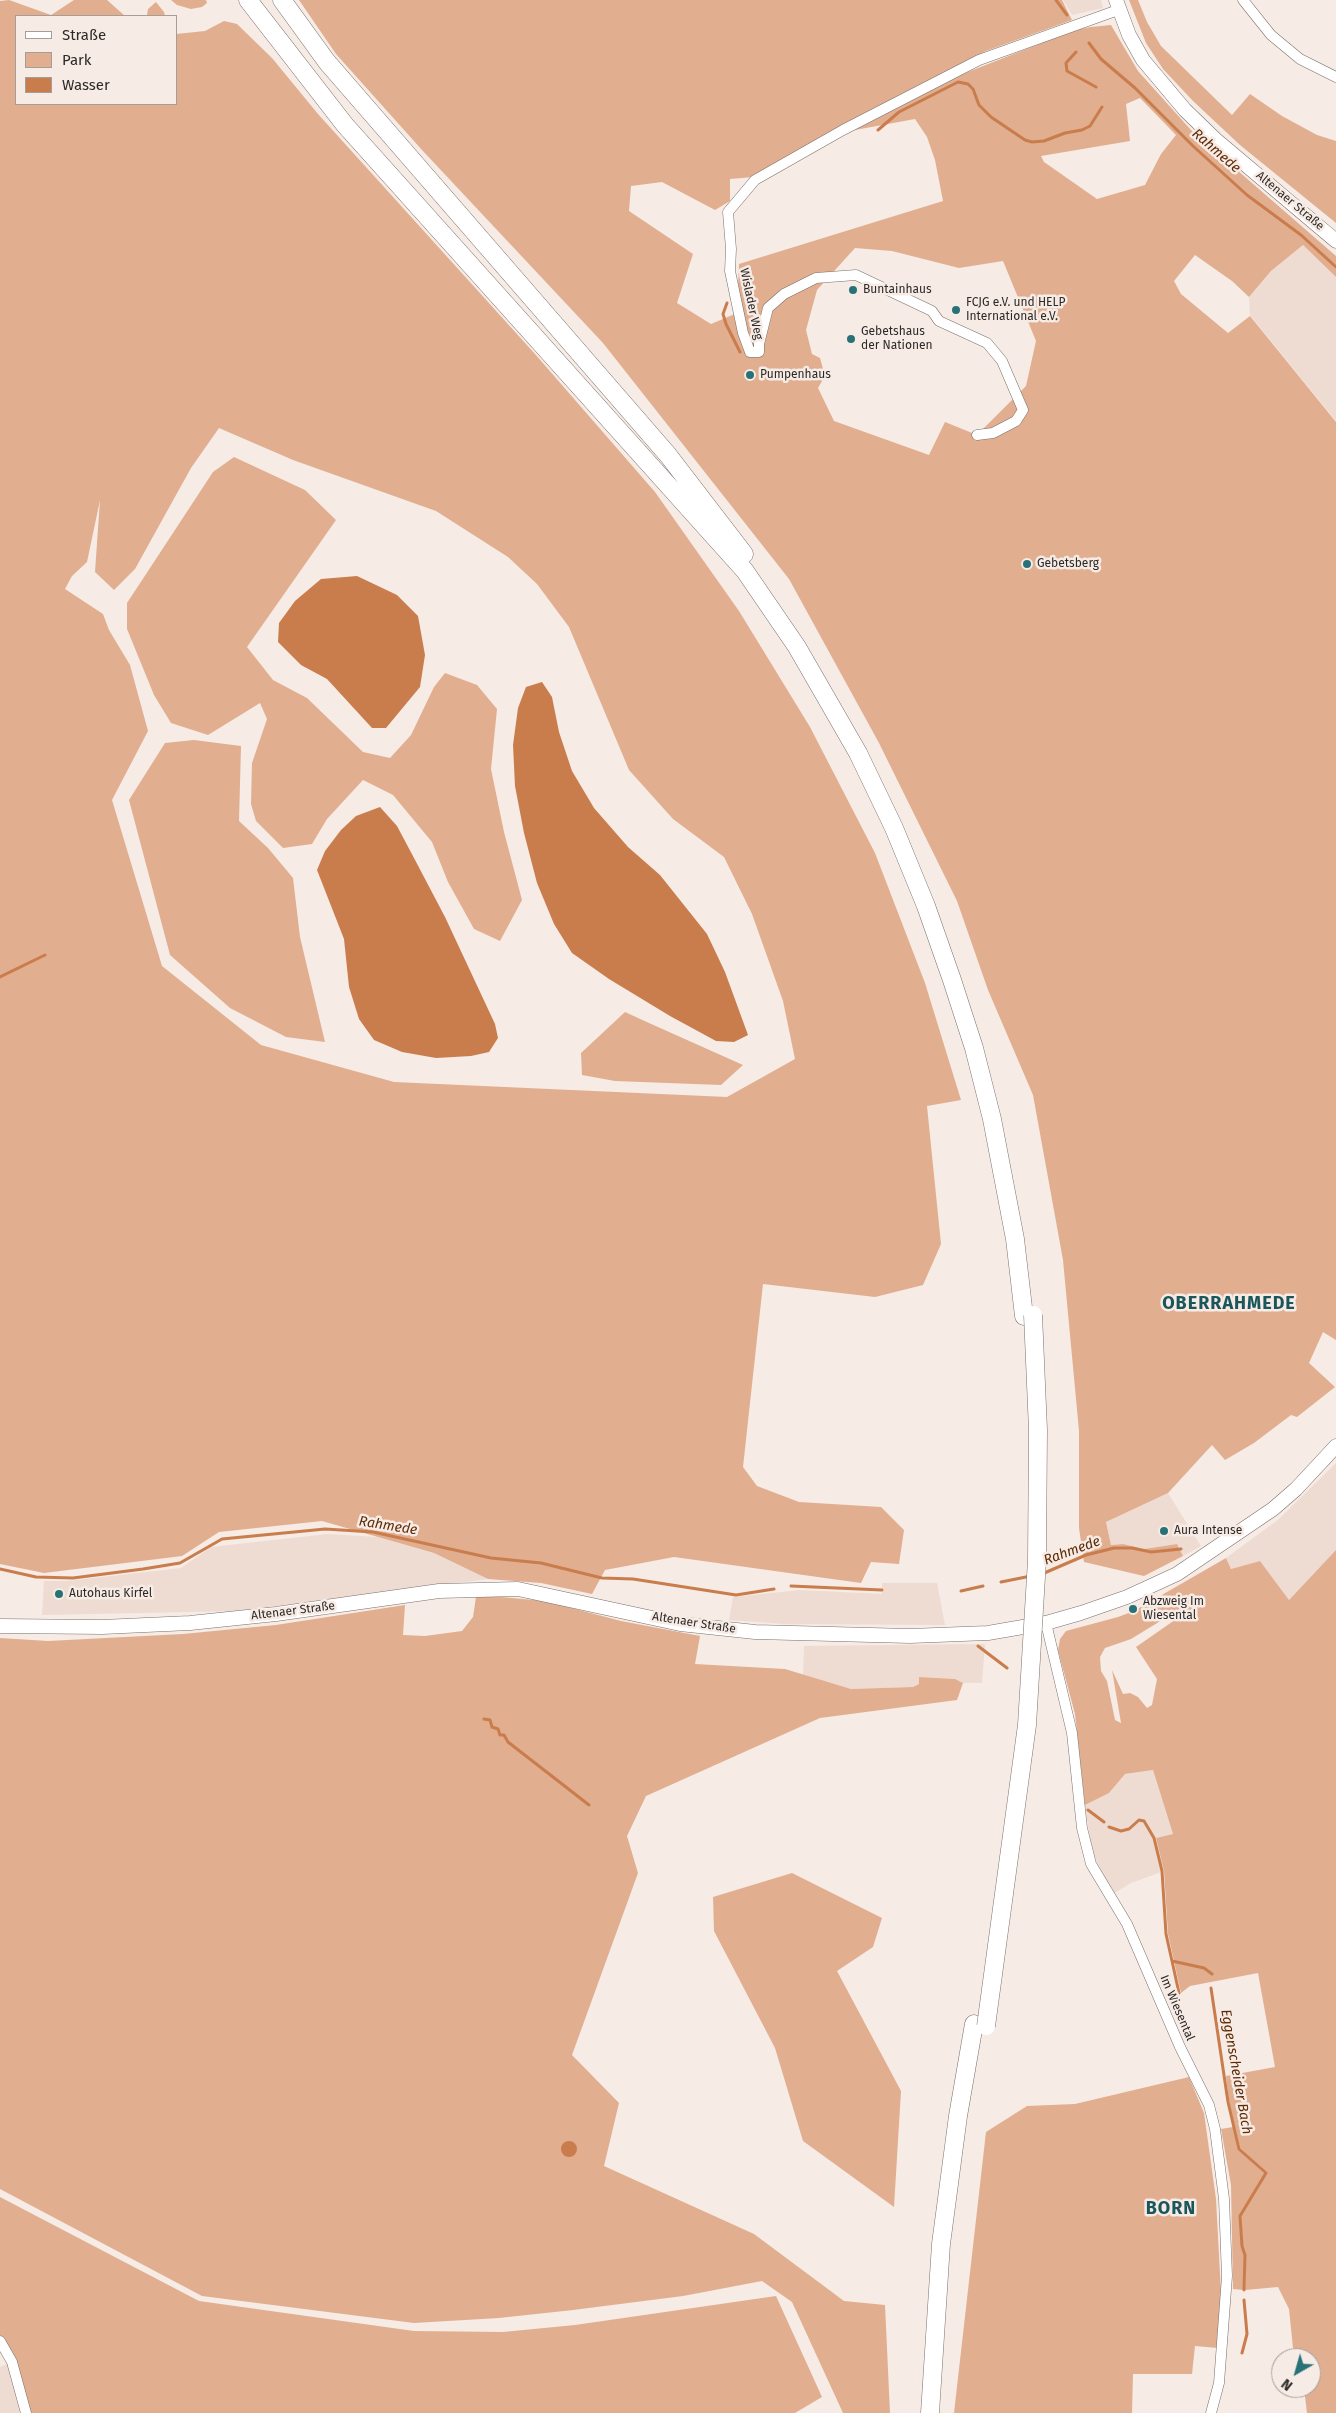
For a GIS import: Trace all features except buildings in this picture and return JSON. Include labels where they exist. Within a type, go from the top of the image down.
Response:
[{"type":"highway","points":[[248,0],[346,125],[745,571],[797,647],[858,753],[894,828],[926,906],[952,980],[974,1048],[992,1120],[1029,1316]]},
{"type":"highway","points":[[282,0],[327,62],[668,455],[734,540],[772,593],[818,667],[864,750],[899,822],[956,970],[981,1045],[1000,1123],[1022,1238],[1038,1430],[1037,1560],[1027,1725],[980,2025],[964,2142],[952,2249],[941,2413]]},
{"type":"highway","points":[[930,2413],[941,2244],[958,2116],[980,2025]]},
{"type":"main road","name":"Altenaer Straße","points":[[1117,5],[1143,60],[1185,110],[1215,139],[1336,241]]},
{"type":"main road","name":"Altenaer Straße","points":[[0,1626],[102,1627],[190,1622],[276,1614],[439,1592],[518,1589],[680,1624],[755,1632],[910,1636],[961,1635],[1046,1623],[1127,1597],[1177,1574],[1278,1505],[1336,1446]]},
{"type":"street","points":[[1242,0],[1271,35],[1300,59],[1336,77]]},
{"type":"street","name":"Wislader Weg","points":[[977,435],[993,433],[1016,421],[1023,410],[1002,361],[987,343],[939,321],[932,311],[856,276],[816,278],[784,294],[768,308],[759,344],[759,352],[750,352],[743,333],[730,271],[731,249],[728,212],[755,180],[843,130],[979,60],[1117,5]]},
{"type":"street","name":"Im Wiesental","points":[[1046,1623],[1072,1734],[1082,1828],[1091,1864],[1100,1883],[1128,1924],[1180,2048],[1209,2106],[1215,2129],[1224,2199],[1227,2276],[1220,2383],[1211,2413]]},
{"type":"street","points":[[0,2341],[12,2362],[26,2413]]},
{"type":"shaded area","points":[[1063,0],[1101,0],[1103,8],[1072,15]]},
{"type":"shaded area","points":[[1303,245],[1336,277],[1336,421],[1250,315],[1249,297],[1271,271]]},
{"type":"shaded area","points":[[1336,1463],[1336,1550],[1289,1600],[1260,1561],[1231,1569],[1226,1558],[1279,1519]]},
{"type":"shaded area","points":[[1168,1493],[1201,1546],[1183,1556],[1177,1544],[1144,1549],[1123,1544],[1111,1545],[1106,1522]]},
{"type":"shaded area","points":[[328,1534],[377,1537],[434,1553],[488,1579],[237,1611],[42,1615],[44,1581],[67,1581],[181,1568],[211,1547]]},
{"type":"shaded area","points":[[882,1583],[937,1583],[945,1625],[784,1624],[729,1620],[733,1597],[800,1590],[882,1594]]},
{"type":"shaded area","points":[[985,1644],[982,1683],[963,1683],[955,1679],[920,1677],[919,1684],[913,1687],[851,1689],[803,1675],[804,1646]]},
{"type":"shaded area","points":[[1153,1770],[1173,1834],[1156,1838],[1164,1871],[1131,1883],[1113,1894],[1092,1852],[1085,1805],[1109,1793],[1125,1774]]},
{"type":"shaded area","points":[[9,2363],[24,2413],[0,2413],[0,2367]]},
{"type":"green space","points":[[9,0],[51,15],[15,15],[15,105],[178,105],[178,34],[205,31],[224,21],[237,24],[272,58],[318,114],[535,354],[655,492],[739,611],[810,727],[875,853],[925,983],[961,1100],[927,1106],[941,1244],[923,1285],[875,1297],[763,1284],[743,1467],[757,1486],[799,1502],[881,1507],[904,1530],[899,1564],[871,1562],[861,1583],[674,1557],[605,1570],[592,1594],[541,1583],[488,1579],[434,1553],[322,1521],[219,1532],[182,1556],[44,1573],[0,1564],[0,1]],"holes":[[[219,428],[293,460],[436,511],[508,557],[537,584],[569,627],[629,770],[673,819],[724,857],[752,914],[783,1001],[795,1059],[727,1097],[394,1082],[261,1045],[162,966],[112,800],[148,731],[130,665],[109,630],[103,614],[65,589],[72,576],[87,562],[100,500],[95,572],[114,590],[135,569],[191,468]]]},
{"type":"green space","points":[[74,0],[107,0],[124,15],[51,15]]},
{"type":"green space","points":[[171,0],[206,0],[207,3],[202,7],[191,9],[177,5]]},
{"type":"green space","points":[[299,0],[1062,0],[1072,20],[986,51],[841,126],[754,177],[730,179],[730,201],[715,210],[662,182],[631,186],[629,211],[693,254],[677,303],[711,324],[737,313],[739,264],[943,201],[935,160],[927,137],[915,119],[844,132],[950,79],[1075,30],[1111,25],[1138,71],[1191,130],[1336,256],[1336,277],[1303,245],[1271,271],[1249,297],[1232,281],[1195,255],[1174,281],[1181,294],[1228,333],[1250,316],[1336,422],[1336,1340],[1323,1332],[1309,1363],[1335,1387],[1297,1417],[1291,1415],[1254,1443],[1225,1460],[1212,1445],[1168,1493],[1106,1522],[1111,1545],[1123,1544],[1144,1549],[1177,1544],[1183,1556],[1144,1576],[1084,1562],[1079,1528],[1079,1431],[1063,1260],[1033,1095],[988,990],[957,901],[879,743],[789,579],[603,343],[422,150],[336,54]],"holes":[[[1140,98],[1176,135],[1161,154],[1145,185],[1097,199],[1044,162],[1041,156],[1130,141],[1126,104]],[[855,248],[892,251],[959,268],[1003,261],[1036,341],[1026,386],[977,435],[945,422],[929,455],[834,421],[818,388],[825,376],[820,358],[812,354],[806,330],[817,290]]]},
{"type":"green space","points":[[1129,0],[1138,0],[1147,22],[1161,46],[1232,115],[1250,94],[1282,116],[1317,135],[1336,141],[1336,223],[1240,145],[1193,101],[1163,69],[1146,43]]},
{"type":"green space","points":[[156,2],[165,15],[147,15],[148,9]]},
{"type":"green space","points":[[234,457],[305,490],[336,520],[247,647],[273,680],[307,698],[363,752],[390,758],[411,735],[434,687],[445,673],[477,685],[497,709],[491,769],[504,832],[522,900],[500,941],[474,929],[448,882],[432,842],[393,795],[363,780],[327,819],[312,844],[283,848],[256,821],[251,804],[252,763],[267,719],[260,703],[208,735],[171,723],[154,695],[127,629],[127,603],[213,472]]},
{"type":"green space","points":[[194,740],[241,746],[239,821],[268,848],[293,878],[300,937],[325,1042],[286,1037],[230,1008],[170,955],[129,800],[165,743]]},
{"type":"green space","points":[[625,1012],[743,1065],[721,1085],[615,1081],[582,1075],[581,1053]]},
{"type":"green space","points":[[1336,1550],[1336,2413],[1307,2413],[1305,2398],[1321,2398],[1321,2348],[1293,2348],[1289,2309],[1278,2287],[1245,2290],[1246,2254],[1243,2246],[1241,2216],[1267,2173],[1240,2148],[1229,2102],[1226,2076],[1275,2067],[1258,1973],[1190,1986],[1181,1993],[1168,1934],[1164,1871],[1156,1838],[1173,1834],[1153,1770],[1125,1774],[1109,1793],[1085,1805],[1075,1714],[1058,1650],[1060,1639],[1066,1631],[1134,1611],[1226,1558],[1231,1569],[1260,1561],[1289,1600]],"holes":[[[1180,1609],[1182,1615],[1136,1647],[1157,1679],[1152,1705],[1147,1708],[1138,1697],[1130,1693],[1123,1694],[1112,1670],[1121,1723],[1115,1720],[1107,1681],[1101,1671],[1100,1657],[1105,1648],[1131,1639]]]},
{"type":"green space","points":[[490,1596],[545,1601],[621,1621],[700,1636],[695,1664],[785,1669],[851,1689],[913,1687],[919,1684],[919,1677],[955,1679],[963,1683],[957,1700],[820,1718],[646,1796],[627,1836],[638,1873],[572,2055],[619,2103],[604,2166],[754,2234],[844,2301],[885,2305],[890,2413],[843,2413],[792,2302],[762,2281],[683,2296],[573,2310],[499,2318],[414,2323],[202,2296],[0,2189],[0,1638],[48,1641],[183,1634],[276,1625],[405,1605],[403,1635],[425,1636],[462,1631],[473,1617],[476,1597]]},
{"type":"green space","points":[[792,1873],[882,1918],[873,1947],[837,1971],[901,2091],[894,2207],[803,2141],[775,2048],[714,1931],[713,1897]]},
{"type":"green space","points":[[1189,2077],[1204,2113],[1216,2199],[1221,2293],[1218,2348],[1195,2346],[1192,2374],[1133,2374],[1132,2413],[954,2413],[986,2132],[1027,2106],[1075,2104]]},
{"type":"green space","points":[[1233,2127],[1238,2149],[1265,2174],[1239,2216],[1244,2255],[1244,2290],[1233,2289],[1231,2185],[1221,2129]]},
{"type":"green space","points":[[0,2197],[199,2301],[414,2331],[503,2332],[575,2325],[776,2296],[822,2397],[795,2413],[29,2413],[14,2360],[0,2335]]},
{"type":"water","points":[[357,576],[397,595],[418,616],[425,655],[420,687],[386,728],[372,728],[327,679],[301,665],[278,642],[279,623],[295,601],[321,579]]},
{"type":"water","points":[[542,682],[552,697],[559,732],[572,771],[594,808],[628,847],[660,875],[707,934],[725,972],[748,1035],[734,1042],[716,1041],[670,1016],[609,979],[572,953],[554,924],[537,883],[524,833],[515,786],[513,745],[518,708],[526,687]]},
{"type":"water","points":[[380,807],[397,826],[414,858],[445,917],[495,1024],[498,1038],[489,1052],[471,1056],[436,1058],[402,1052],[374,1040],[359,1019],[349,987],[344,939],[317,870],[325,851],[341,830],[356,816]]},
{"type":"water","points":[[569,2141],[577,2149],[569,2157],[561,2149]]},
{"type":"waterway","name":"Rahmede","points":[[1056,0],[1067,15]]},
{"type":"waterway","name":"Rahmede","points":[[1089,43],[1101,59],[1135,88],[1193,146],[1247,195],[1301,235],[1336,267]]},
{"type":"waterway","points":[[1076,52],[1066,63],[1067,71],[1096,87]]},
{"type":"waterway","points":[[878,130],[899,112],[958,82],[968,84],[973,89],[979,105],[991,117],[1025,140],[1032,142],[1044,141],[1065,133],[1082,130],[1090,126],[1102,107]]},
{"type":"waterway","points":[[727,303],[723,314],[740,352]]},
{"type":"waterway","points":[[0,977],[45,955]]},
{"type":"waterway","name":"Rahmede","points":[[0,1569],[36,1577],[73,1578],[180,1563],[222,1539],[325,1529],[373,1532],[491,1558],[541,1563],[602,1578],[633,1579],[736,1595],[774,1589]]},
{"type":"waterway","name":"Rahmede","points":[[1042,1574],[1086,1555],[1114,1548],[1132,1548],[1151,1552],[1181,1549]]},
{"type":"waterway","name":"Rahmede","points":[[1001,1582],[1031,1576]]},
{"type":"waterway","name":"Rahmede","points":[[791,1586],[882,1590]]},
{"type":"waterway","name":"Rahmede","points":[[961,1591],[983,1586]]},
{"type":"waterway","name":"Eggenscheider Bach","points":[[978,1646],[1007,1668]]},
{"type":"waterway","points":[[484,1719],[490,1720],[492,1727],[498,1729],[500,1735],[504,1735],[508,1742],[589,1805]]},
{"type":"waterway","name":"Eggenscheider Bach","points":[[1088,1810],[1104,1822]]},
{"type":"waterway","name":"Eggenscheider Bach","points":[[1109,1827],[1121,1831],[1129,1829],[1139,1820],[1144,1821],[1154,1838],[1162,1871],[1166,1934],[1172,1961],[1204,1968],[1212,1974]]},
{"type":"waterway","points":[[1172,1961],[1179,1993]]},
{"type":"waterway","name":"Eggenscheider Bach","points":[[1211,1988],[1228,2102],[1239,2149],[1266,2173],[1240,2216],[1242,2246],[1245,2255],[1244,2290]]},
{"type":"waterway","name":"Eggenscheider Bach","points":[[1242,2353],[1247,2334],[1244,2300]]},
{"type":"place","name":"Buntainhaus","points":[[853,290]]},
{"type":"place","name":"FCJG e.V. und HELP International e.V.","points":[[956,310]]},
{"type":"place","name":"Gebetshaus der Nationen","points":[[851,339]]},
{"type":"place","name":"Pumpenhaus","points":[[750,375]]},
{"type":"place","name":"Gebetsberg","points":[[1027,564]]},
{"type":"place","name":"Aura Intense","points":[[1164,1531]]},
{"type":"place","name":"Autohaus Kirfel","points":[[59,1594]]},
{"type":"place","name":"Abzweig Im Wiesental","points":[[1133,1609]]},
{"type":"district","name":"OBERRAHMEDE","points":[[1229,1304]]},
{"type":"district","name":"BORN","points":[[1171,2209]]}]
